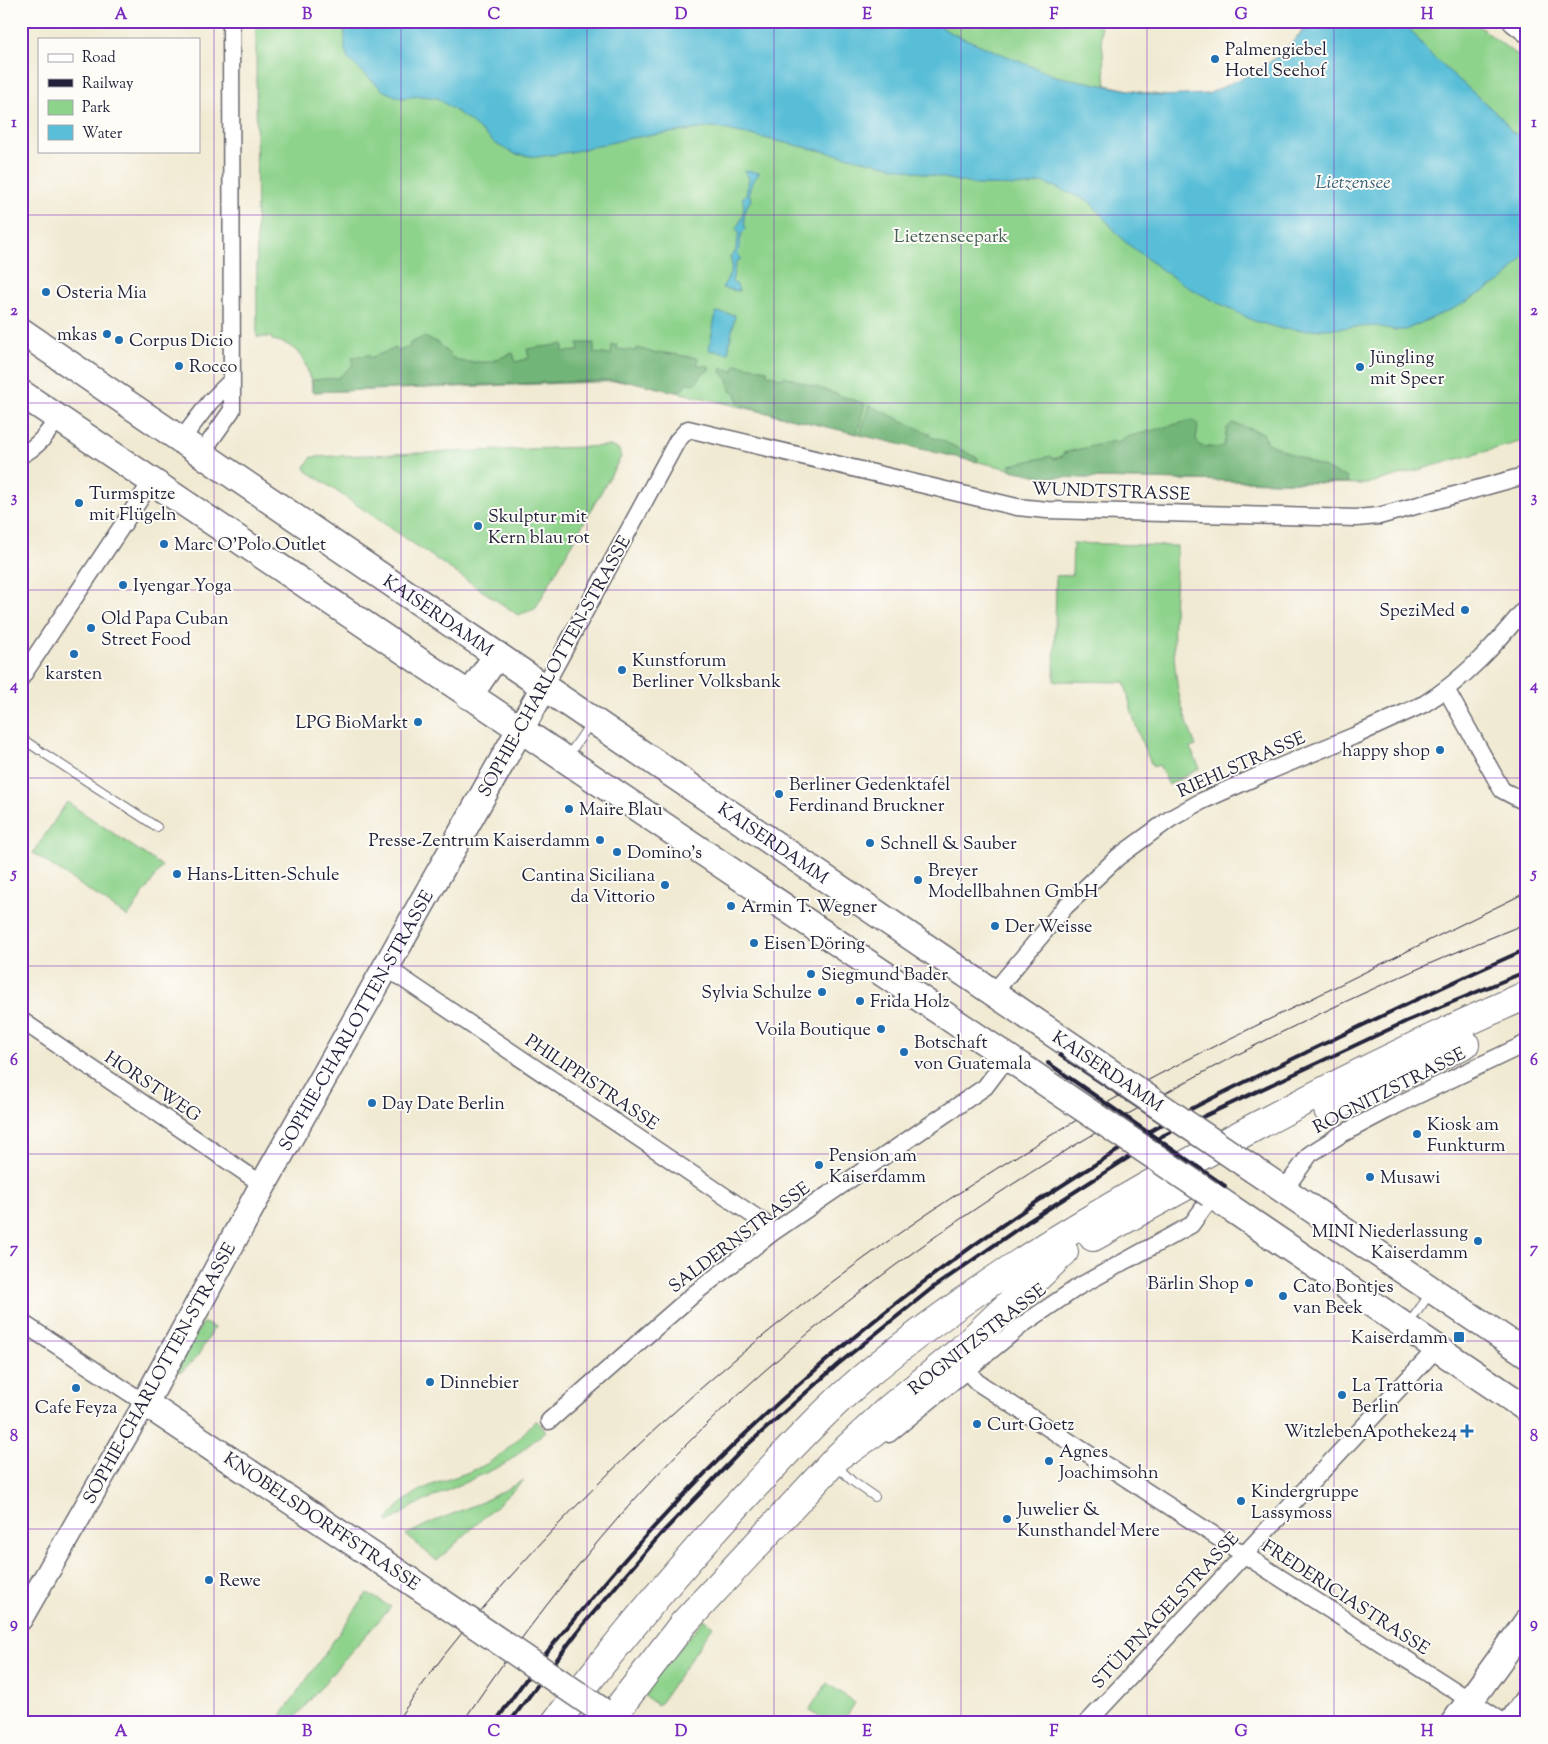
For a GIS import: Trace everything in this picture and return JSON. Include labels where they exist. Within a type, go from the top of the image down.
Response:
[{"type":"highway","points":[[555,1723],[656,1597],[795,1443],[862,1379],[935,1320],[1019,1262],[1129,1195],[1297,1104],[1395,1055],[1527,994]]},
{"type":"highway","points":[[573,1723],[657,1619],[746,1517],[853,1410],[907,1362],[963,1319],[1064,1252],[1290,1128],[1527,1015]]},
{"type":"highway","points":[[611,1718],[683,1624],[839,1456],[890,1408],[961,1350],[1064,1252]]},
{"type":"main road","name":"KAISERDAMM","points":[[21,331],[994,992],[1072,1047],[1527,1354]]},
{"type":"main road","points":[[21,393],[519,731],[1031,1073],[1527,1409]]},
{"type":"main road","points":[[469,696],[496,655]]},
{"type":"main road","name":"SOPHIE-CHARLOTTEN-STRASSE","points":[[145,1403],[263,1185],[544,687]]},
{"type":"main road","name":"KNOBELSDORFFSTRASSE","points":[[145,1403],[611,1718]]},
{"type":"main road","points":[[1454,1723],[1527,1622]]},
{"type":"main road","points":[[1512,1723],[1527,1701]]},
{"type":"street","points":[[191,447],[232,410],[231,21]]},
{"type":"street","points":[[1514,21],[1527,31]]},
{"type":"street","points":[[191,447],[210,402],[232,380]]},
{"type":"street","points":[[21,455],[41,442],[58,418]]},
{"type":"street","name":"SOPHIE-CHARLOTTEN-STRASSE","points":[[544,687],[677,441],[688,429],[696,429]]},
{"type":"street","name":"WUNDTSTRASSE","points":[[696,429],[982,499],[1047,510],[1364,518],[1388,514],[1527,475]]},
{"type":"street","points":[[21,678],[152,481]]},
{"type":"street","name":"RIEHLSTRASSE","points":[[994,992],[1065,907],[1118,857],[1163,824],[1202,801],[1424,704],[1447,690],[1505,633],[1527,606]]},
{"type":"street","points":[[1447,690],[1502,790],[1525,803]]},
{"type":"street","name":"PHILIPPISTRASSE","points":[[387,968],[763,1222],[772,1232]]},
{"type":"street","name":"HORSTWEG","points":[[21,1020],[263,1185]]},
{"type":"street","name":"ROGNITZSTRASSE","points":[[1284,1190],[1310,1154],[1340,1135],[1395,1106],[1527,1043]]},
{"type":"street","name":"SALDERNSTRASSE","points":[[549,1421],[695,1292],[772,1232],[985,1087],[1007,1058]]},
{"type":"street","name":"ROGNITZSTRASSE","points":[[889,1434],[1022,1325],[1078,1288],[1192,1225],[1211,1195]]},
{"type":"street","name":"KNOBELSDORFFSTRASSE","points":[[21,1322],[145,1403]]},
{"type":"street","name":"STÜLPNAGELSTRASSE","points":[[1088,1723],[1436,1349]]},
{"type":"street","name":"FREDERICIASTRASSE","points":[[966,1370],[977,1382],[1505,1723]]},
{"type":"street","name":"SOPHIE-CHARLOTTEN-STRASSE","points":[[21,1619],[145,1403]]},
{"type":"lane","points":[[564,761],[592,720]]},
{"type":"lane","points":[[21,738],[157,827]]},
{"type":"lane","points":[[1406,1327],[1433,1291]]},
{"type":"lane","name":"ROGNITZSTRASSE","points":[[802,1512],[802,1505],[839,1468],[889,1434]]},
{"type":"lane","points":[[839,1468],[852,1481],[874,1497]]},
{"type":"green space","name":"Lietzenseepark","points":[[256,21],[1100,21],[1106,85],[1158,95],[1186,96],[1210,93],[1247,77],[1284,50],[1313,21],[1472,21],[1527,63],[1527,440],[1367,484],[1044,477],[629,381],[312,392],[311,377],[309,377],[301,357],[292,347],[272,340],[271,337],[257,337]]},
{"type":"green space","points":[[423,337],[437,342],[453,358],[463,362],[489,362],[513,353],[516,362],[529,358],[527,349],[563,344],[563,352],[579,351],[578,343],[594,343],[594,353],[611,355],[612,345],[617,345],[617,349],[636,351],[637,348],[657,354],[658,352],[698,358],[698,365],[709,366],[709,370],[702,374],[695,384],[687,383],[682,390],[676,392],[629,381],[612,380],[312,392],[312,380],[338,378],[353,365],[352,357],[369,355],[370,358],[396,348],[398,351],[410,347],[409,344]]},
{"type":"green space","points":[[736,364],[767,370],[767,374],[783,379],[784,376],[865,404],[857,434],[744,407],[738,402],[736,393],[730,391],[728,380],[721,372],[722,368],[734,371]]},
{"type":"green space","points":[[869,405],[930,434],[929,436],[978,458],[977,462],[860,435]]},
{"type":"green space","points":[[1192,420],[1197,423],[1196,439],[1200,446],[1219,448],[1224,445],[1227,428],[1232,423],[1263,433],[1267,443],[1347,478],[1347,483],[1044,477],[1011,470],[1010,465],[1051,456],[1053,459],[1063,456],[1063,453],[1114,441],[1115,443],[1123,441],[1123,438]]},
{"type":"green space","points":[[610,446],[619,450],[621,457],[535,609],[518,615],[307,471],[305,467],[312,457]]},
{"type":"green space","points":[[1073,543],[1177,546],[1174,632],[1175,666],[1180,699],[1196,746],[1190,748],[1200,768],[1169,785],[1159,765],[1153,767],[1144,747],[1133,715],[1125,682],[1054,681],[1056,576],[1072,575]]},
{"type":"green space","points":[[67,802],[162,866],[128,917],[33,853]]},
{"type":"green space","points":[[205,1323],[214,1328],[197,1357],[181,1372],[177,1369],[202,1324]]},
{"type":"green space","points":[[536,1420],[546,1431],[505,1464],[414,1506],[389,1522],[387,1521],[398,1507],[423,1489],[476,1469],[497,1458]]},
{"type":"green space","points":[[524,1480],[437,1561],[406,1535],[482,1502]]},
{"type":"green space","points":[[367,1593],[391,1607],[291,1723],[276,1723]]},
{"type":"green space","points":[[704,1619],[713,1626],[661,1702],[657,1705],[642,1694]]},
{"type":"green space","points":[[827,1683],[855,1703],[842,1723],[828,1723],[809,1710]]},
{"type":"water","name":"Lietzensee","points":[[345,21],[931,21],[951,33],[1055,76],[1160,96],[1208,94],[1259,70],[1281,54],[1313,21],[1403,21],[1432,56],[1501,117],[1511,131],[1527,141],[1527,252],[1505,279],[1457,307],[1405,330],[1376,326],[1307,330],[1282,329],[1254,321],[1189,288],[1124,241],[1089,201],[1042,182],[1029,186],[976,185],[714,127],[631,138],[571,152],[537,157],[515,154],[496,144],[467,119],[437,98],[422,96],[401,98],[384,91],[348,59],[345,49]]},
{"type":"water","points":[[744,170],[760,173],[750,189],[751,200],[747,206],[744,218],[746,229],[742,233],[738,254],[741,259],[736,262],[732,282],[737,285],[739,291],[722,288],[731,269],[730,256],[735,253],[739,233],[736,228],[743,214],[742,198],[746,195],[749,178]]},
{"type":"water","points":[[716,312],[735,315],[728,353],[709,350]]},
{"type":"tram line","points":[[395,1723],[445,1654],[515,1571],[590,1492],[669,1417],[752,1345],[838,1278],[927,1214],[1018,1155],[1112,1100],[1159,1074],[1527,892]]},
{"type":"tram line","points":[[462,1723],[564,1583],[601,1538],[679,1452],[762,1373],[848,1302],[937,1235],[1030,1173],[1125,1116],[1223,1062],[1323,1012],[1424,966],[1527,923]]},
{"type":"railway","points":[[495,1723],[522,1684],[567,1628],[672,1507],[798,1385],[865,1328],[934,1274],[1005,1223],[1154,1129],[1230,1089],[1389,1012],[1527,949]]},
{"type":"railway","points":[[509,1723],[582,1626],[660,1535],[744,1448],[837,1365],[931,1289],[1029,1221],[1162,1136],[1407,1021],[1527,971]]},
{"type":"railway","points":[[1060,1055],[1242,1176]]},
{"type":"railway","points":[[1048,1063],[1225,1186]]},
{"type":"place","name":"Palmengiebel Hotel Seehof","points":[[1215,59]]},
{"type":"place","name":"Osteria Mia","points":[[46,292]]},
{"type":"place","name":"mkas","points":[[107,334]]},
{"type":"place","name":"Corpus Dicio","points":[[119,340]]},
{"type":"place","name":"Rocco","points":[[179,366]]},
{"type":"place","name":"Jüngling mit Speer","points":[[1360,367]]},
{"type":"place","name":"Turmspitze mit Flügeln","points":[[79,503]]},
{"type":"place","name":"Skulptur mit Kern blau rot","points":[[478,526]]},
{"type":"place","name":"Marc O'Polo Outlet","points":[[164,544]]},
{"type":"place","name":"Iyengar Yoga","points":[[123,585]]},
{"type":"place","name":"SpeziMed","points":[[1465,610]]},
{"type":"place","name":"Old Papa Cuban Street Food","points":[[91,628]]},
{"type":"place","name":"karsten","points":[[74,654]]},
{"type":"place","name":"Kunstforum Berliner Volksbank","points":[[622,670]]},
{"type":"place","name":"LPG BioMarkt","points":[[418,722]]},
{"type":"place","name":"happy shop","points":[[1440,750]]},
{"type":"place","name":"Berliner Gedenktafel Ferdinand Bruckner","points":[[779,794]]},
{"type":"place","name":"Maire Blau","points":[[569,809]]},
{"type":"place","name":"Presse-Zentrum Kaiserdamm","points":[[600,840]]},
{"type":"place","name":"Schnell & Sauber","points":[[870,843]]},
{"type":"place","name":"Domino's","points":[[617,852]]},
{"type":"place","name":"Hans-Litten-Schule","points":[[177,874]]},
{"type":"place","name":"Breyer Modellbahnen GmbH","points":[[918,880]]},
{"type":"place","name":"Cantina Siciliana da Vittorio","points":[[665,885]]},
{"type":"place","name":"Armin T. Wegner","points":[[731,906]]},
{"type":"place","name":"Der Weisse","points":[[995,926]]},
{"type":"place","name":"Eisen Döring","points":[[754,943]]},
{"type":"place","name":"Siegmund Bader","points":[[811,974]]},
{"type":"place","name":"Sylvia Schulze","points":[[822,992]]},
{"type":"place","name":"Frida Holz","points":[[860,1001]]},
{"type":"place","name":"Voila Boutique","points":[[881,1029]]},
{"type":"place","name":"Botschaft von Guatemala","points":[[904,1052]]},
{"type":"place","name":"Day Date Berlin","points":[[372,1103]]},
{"type":"place","name":"Kiosk am Funkturm","points":[[1417,1134]]},
{"type":"place","name":"Pension am Kaiserdamm","points":[[819,1165]]},
{"type":"place","name":"Musawi","points":[[1370,1177]]},
{"type":"place","name":"MINI Niederlassung Kaiserdamm","points":[[1478,1241]]},
{"type":"place","name":"Bärlin Shop","points":[[1249,1283]]},
{"type":"place","name":"Cato Bontjes van Beek","points":[[1283,1296]]},
{"type":"place","name":"Kaiserdamm","points":[[1459,1337]]},
{"type":"place","name":"Dinnebier","points":[[430,1382]]},
{"type":"place","name":"Cafe Feyza","points":[[76,1388]]},
{"type":"place","name":"La Trattoria Berlin","points":[[1342,1395]]},
{"type":"place","name":"Curt Goetz","points":[[977,1424]]},
{"type":"place","name":"WitzlebenApotheke24","points":[[1467,1431]]},
{"type":"place","name":"Agnes Joachimsohn","points":[[1049,1461]]},
{"type":"place","name":"Kindergruppe Lassymoss","points":[[1241,1501]]},
{"type":"place","name":"Juwelier & Kunsthandel Mere","points":[[1007,1519]]},
{"type":"place","name":"Rewe","points":[[209,1580]]}]
